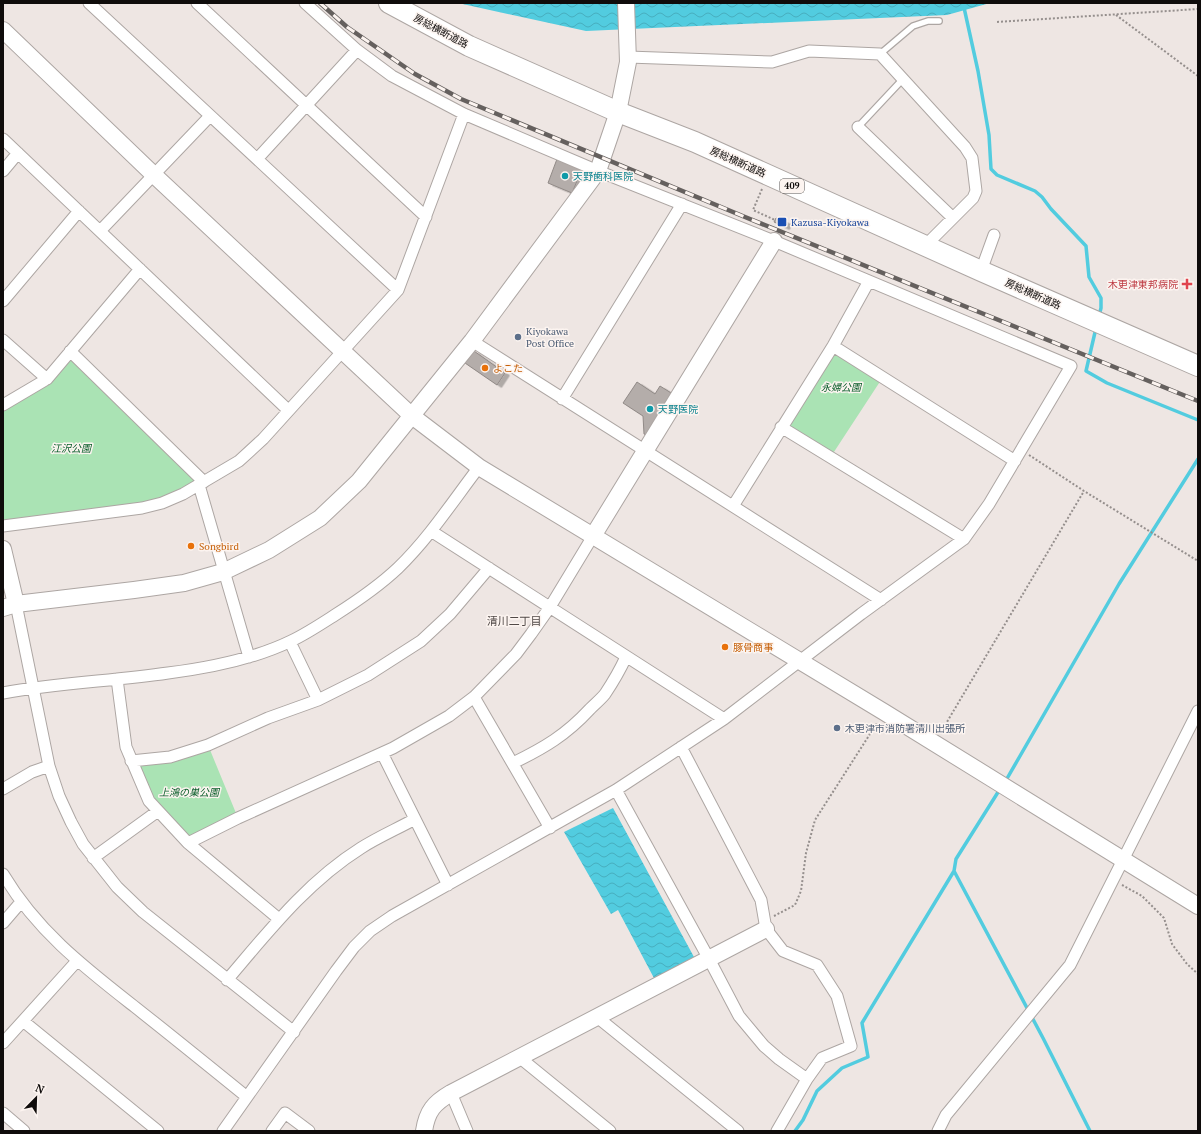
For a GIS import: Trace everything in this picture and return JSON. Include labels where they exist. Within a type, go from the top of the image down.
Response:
[{"type":"highway","name":"房総横断道路","points":[[389,3],[469,46],[618,112],[695,142],[981,272],[1197,364]]},
{"type":"street","points":[[89,3],[398,290]]},
{"type":"street","points":[[197,3],[426,217]]},
{"type":"street","points":[[223,1131],[354,947],[370,931],[392,916],[616,790],[724,719],[964,539],[989,504],[1071,366],[774,241],[598,171],[464,114],[392,76],[357,50],[305,3]]},
{"type":"street","points":[[10,606],[177,584],[223,572],[269,550],[320,518],[359,481],[472,341],[598,171],[618,112],[628,62],[626,3]]},
{"type":"street","points":[[3,30],[154,175],[412,416],[479,467],[935,743],[1198,906]]},
{"type":"street","points":[[257,159],[357,50]]},
{"type":"street","points":[[628,57],[772,62],[809,51],[880,54],[965,147],[972,158],[976,191],[973,198],[924,246]]},
{"type":"street","points":[[3,526],[142,508],[162,503],[183,494],[239,461],[263,439],[342,350],[398,290],[464,114]]},
{"type":"street","points":[[100,231],[210,116]]},
{"type":"street","points":[[858,127],[953,218]]},
{"type":"street","points":[[3,139],[288,410]]},
{"type":"street","points":[[3,171],[18,153]]},
{"type":"street","points":[[562,398],[682,204]]},
{"type":"street","points":[[3,301],[79,211]]},
{"type":"street","points":[[981,272],[994,235]]},
{"type":"street","points":[[188,843],[238,818],[382,753],[422,732],[449,716],[474,697],[516,654],[550,608],[774,241]]},
{"type":"street","points":[[3,405],[47,379],[140,269]]},
{"type":"street","points":[[733,506],[833,346],[869,281]]},
{"type":"street","points":[[3,340],[47,379]]},
{"type":"street","points":[[472,341],[882,600]]},
{"type":"street","points":[[833,346],[1015,461]]},
{"type":"street","points":[[70,351],[201,483],[223,572],[249,657]]},
{"type":"street","points":[[781,427],[964,539]]},
{"type":"street","points":[[3,693],[32,688],[203,668],[249,657],[290,642],[365,595],[398,568],[430,531],[479,467]]},
{"type":"street","points":[[430,531],[724,719]]},
{"type":"street","points":[[3,549],[10,606],[32,688],[49,766],[59,796],[71,822],[93,858],[117,888],[143,912],[294,1032]]},
{"type":"street","points":[[131,761],[170,757],[200,747],[268,718],[318,700],[368,675],[421,642],[450,614],[489,568]]},
{"type":"street","points":[[290,642],[318,700]]},
{"type":"street","points":[[513,763],[539,751],[551,743],[564,734],[587,713],[604,695],[617,675],[626,657]]},
{"type":"street","points":[[116,679],[126,747],[149,802],[188,843],[279,919]]},
{"type":"street","points":[[474,697],[550,828]]},
{"type":"street","points":[[938,1131],[946,1115],[1070,965],[1122,859],[1198,711]]},
{"type":"street","points":[[681,747],[761,900],[765,925],[783,951],[817,966],[837,996],[851,1046],[822,1058],[807,1079],[777,1131]]},
{"type":"street","points":[[382,753],[448,885]]},
{"type":"street","points":[[3,789],[32,772],[49,766]]},
{"type":"street","points":[[616,790],[709,958],[739,1016],[764,1046],[807,1079]]},
{"type":"street","points":[[93,858],[158,811]]},
{"type":"street","points":[[227,980],[279,919],[308,889],[362,848],[415,819]]},
{"type":"street","points":[[3,874],[32,916],[76,961],[247,1097]]},
{"type":"street","points":[[3,923],[21,902]]},
{"type":"street","points":[[424,1131],[426,1119],[437,1101],[451,1092],[709,958],[765,925]]},
{"type":"street","points":[[3,1043],[76,961]]},
{"type":"street","points":[[597,1017],[738,1131]]},
{"type":"street","points":[[23,1021],[158,1131]]},
{"type":"street","points":[[519,1057],[610,1131]]},
{"type":"street","points":[[451,1092],[467,1131]]},
{"type":"street","points":[[272,1131],[285,1113],[309,1131]]},
{"type":"street","points":[[3,1114],[24,1131]]},
{"type":"lane","points":[[880,54],[913,26],[928,21],[939,21]]},
{"type":"lane","points":[[858,127],[903,79]]},
{"type":"path","points":[[997,22],[1198,9]]},
{"type":"path","points":[[1115,14],[1198,76]]},
{"type":"path","points":[[768,176],[753,210],[775,220]]},
{"type":"path","points":[[1022,450],[1084,491],[1198,561]]},
{"type":"path","points":[[935,743],[1084,491]]},
{"type":"path","points":[[765,925],[795,904],[801,891],[806,853],[815,820],[884,712]]},
{"type":"path","points":[[1112,880],[1142,896],[1164,918],[1172,944],[1187,964],[1198,974]]},
{"type":"green space","name":"永婦公園","points":[[833,346],[883,377],[830,458],[781,427]]},
{"type":"green space","name":"江沢公園","points":[[70,351],[199,485],[162,503],[3,526],[3,405],[47,379]]},
{"type":"green space","name":"上鴻の巣公園","points":[[208,745],[238,818],[188,843],[162,816],[131,761]]},
{"type":"water","points":[[458,3],[990,3],[947,15],[586,31]]},
{"type":"water","points":[[613,808],[694,957],[655,980],[618,910],[611,914],[564,832]]},
{"type":"building","name":"天野歯科医院","points":[[557,159],[582,169],[572,193],[548,183]]},
{"type":"building","points":[[776,218],[787,222],[785,227],[774,222]]},
{"type":"building","name":"よこた","points":[[474,351],[505,373],[497,385],[465,363]]},
{"type":"building","name":"天野医院","points":[[637,382],[655,394],[660,386],[676,396],[650,437],[644,434],[643,416],[623,403]]},
{"type":"waterway","points":[[963,3],[978,71],[989,135],[991,169],[997,175],[1035,191],[1086,246],[1089,277],[1101,298],[1099,316]]},
{"type":"waterway","points":[[1096,328],[1086,371],[1107,383],[1198,420]]},
{"type":"waterway","points":[[1005,782],[1119,584],[1198,459]]},
{"type":"waterway","points":[[795,1131],[803,1120],[817,1091],[842,1068],[868,1057],[862,1023],[954,871],[956,859],[1000,789]]},
{"type":"waterway","points":[[954,871],[1043,1038],[1090,1131]]},
{"type":"railway","points":[[320,3],[347,27],[415,74],[461,99],[745,217],[1198,401]]},
{"type":"place","name":"天野歯科医院","points":[[565,176]]},
{"type":"place","name":"Kazusa-Kiyokawa","points":[[782,222]]},
{"type":"place","name":"木更津東邦病院","points":[[1187,284]]},
{"type":"place","name":"Kiyokawa Post Office","points":[[518,337]]},
{"type":"place","name":"よこた","points":[[485,368]]},
{"type":"place","name":"天野医院","points":[[650,409]]},
{"type":"place","name":"Songbird","points":[[191,546]]},
{"type":"place","name":"豚骨商事","points":[[725,647]]},
{"type":"place","name":"木更津市消防署清川出張所","points":[[837,728]]},
{"type":"district","name":"清川二丁目","points":[[514,621]]}]
